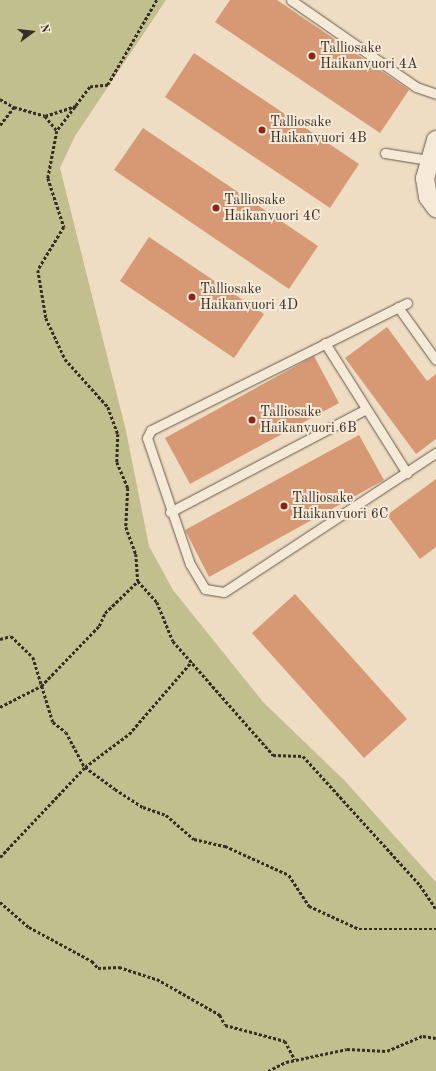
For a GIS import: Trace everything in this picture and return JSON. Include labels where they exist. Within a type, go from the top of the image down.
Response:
[{"type":"street","points":[[436,140],[428,160],[425,178],[428,197],[436,208]]},
{"type":"lane","points":[[290,0],[416,87],[436,94]]},
{"type":"lane","points":[[385,153],[428,160]]},
{"type":"lane","points":[[407,303],[151,430],[147,438],[170,512],[190,564],[206,589],[224,592],[436,453]]},
{"type":"lane","points":[[398,307],[436,360]]},
{"type":"lane","points":[[325,344],[407,473]]},
{"type":"lane","points":[[170,512],[366,409]]},
{"type":"path","points":[[157,0],[108,85],[90,87],[57,131],[48,178],[64,227],[38,270],[46,318],[65,359],[108,407],[118,434],[117,462],[128,488],[126,527],[136,554],[138,581],[157,602],[173,641],[273,755],[303,756],[420,885],[436,909]]},
{"type":"path","points":[[0,99],[14,108],[45,116],[76,106]]},
{"type":"path","points":[[0,126],[14,108]]},
{"type":"path","points":[[45,116],[57,131]]},
{"type":"path","points":[[0,707],[40,686],[99,626],[105,613],[138,581]]},
{"type":"path","points":[[0,639],[11,636],[33,657],[40,686],[53,722],[66,732],[85,767],[144,807],[166,815],[194,839],[225,846],[289,876],[309,906],[359,929],[436,929]]},
{"type":"path","points":[[0,857],[85,767],[129,734],[192,661]]},
{"type":"path","points":[[0,902],[29,927],[92,961],[98,968],[119,967],[157,979],[220,1015],[225,1024],[286,1041],[295,1060]]},
{"type":"path","points":[[268,1071],[295,1060],[347,1049],[387,1051],[423,1036],[436,1038]]},
{"type":"shaded area","points":[[0,0],[166,0],[75,136],[60,168],[126,431],[149,546],[173,590],[263,702],[345,781],[436,882],[436,1071],[0,1071]]},
{"type":"building","name":"Talliosake Haikanvuori 4A","points":[[230,0],[277,0],[409,90],[380,133],[215,22]]},
{"type":"building","name":"Talliosake Haikanvuori 4B","points":[[194,53],[359,164],[330,208],[165,97]]},
{"type":"building","name":"Talliosake Haikanvuori 4C","points":[[143,128],[318,246],[289,289],[114,170]]},
{"type":"building","name":"Talliosake Haikanvuori 4D","points":[[149,237],[264,314],[234,358],[120,281]]},
{"type":"building","points":[[387,327],[427,381],[436,374],[436,439],[416,454],[345,358]]},
{"type":"building","name":"Talliosake Haikanvuori 6B","points":[[314,356],[339,403],[190,484],[165,438]]},
{"type":"building","name":"Talliosake Haikanvuori 6C","points":[[359,435],[384,480],[209,577],[185,530]]},
{"type":"building","points":[[436,479],[436,547],[420,559],[387,515]]},
{"type":"building","points":[[295,594],[407,719],[364,758],[252,633]]},
{"type":"place","name":"Talliosake Haikanvuori 4A","points":[[312,56]]},
{"type":"place","name":"Talliosake Haikanvuori 4B","points":[[262,130]]},
{"type":"place","name":"Talliosake Haikanvuori 4C","points":[[216,208]]},
{"type":"place","name":"Talliosake Haikanvuori 4D","points":[[192,297]]},
{"type":"place","name":"Talliosake Haikanvuori 6B","points":[[252,420]]},
{"type":"place","name":"Talliosake Haikanvuori 6C","points":[[284,506]]}]
